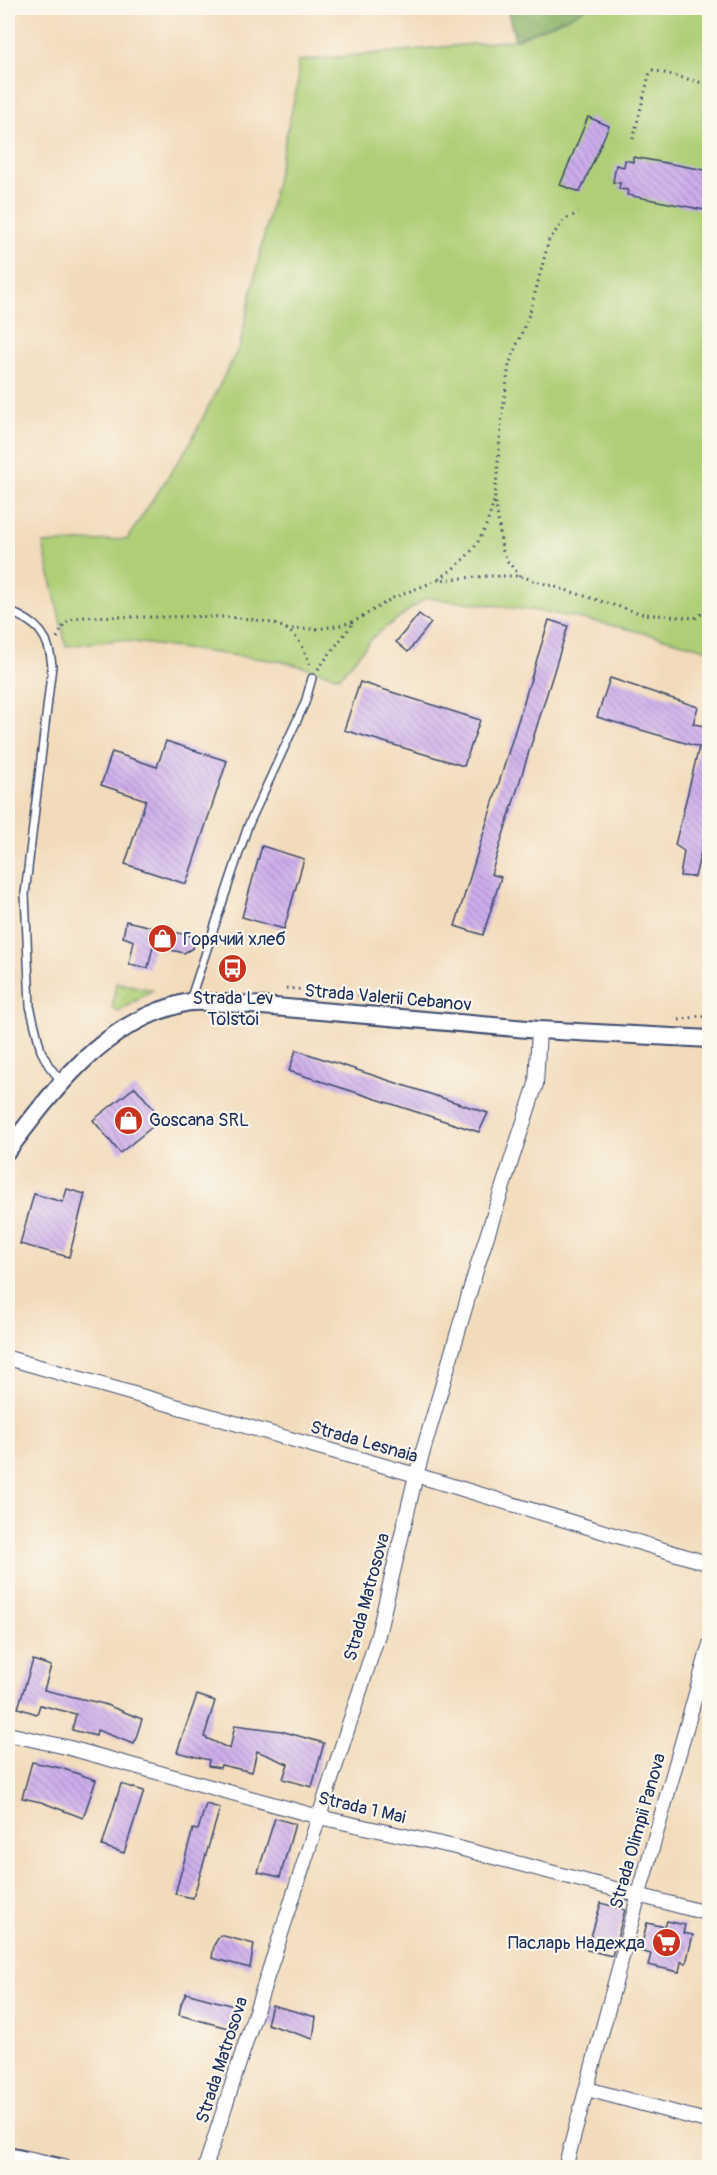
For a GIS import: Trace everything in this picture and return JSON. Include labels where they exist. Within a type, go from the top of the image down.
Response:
[{"type":"street","name":"Strada Valerii Cebanov","points":[[8,1150],[47,1099],[81,1062],[104,1043],[145,1017],[189,1002],[228,1003],[538,1030],[710,1039]]},
{"type":"street","name":"Strada Matrosova","points":[[205,2168],[378,1635],[416,1476],[477,1267],[536,1084],[538,1030]]},
{"type":"street","name":"Strada Lesnaia","points":[[8,1358],[710,1564]]},
{"type":"street","name":"Strada Olimpii Panova","points":[[565,2168],[710,1644]]},
{"type":"street","name":"Strada 1 Mai","points":[[8,1734],[66,1747],[319,1817],[455,1847],[710,1914]]},
{"type":"street","points":[[587,2090],[710,2122]]},
{"type":"street","points":[[8,2156],[64,2168]]},
{"type":"lane","points":[[8,611],[23,616],[47,640],[52,666],[25,894],[32,1017],[41,1051],[62,1083]]},
{"type":"lane","points":[[189,1002],[248,826],[305,703],[312,678]]},
{"type":"path","points":[[633,139],[650,72],[653,70],[710,85]]},
{"type":"path","points":[[520,576],[508,562],[502,549],[495,497],[496,466],[509,365],[530,312],[549,240],[564,220],[578,213]]},
{"type":"path","points":[[50,650],[66,622],[72,618],[205,616],[266,623],[286,629],[318,629],[355,621],[393,598],[438,580],[454,568],[479,542],[487,527],[495,497]]},
{"type":"path","points":[[438,580],[520,576],[643,614],[695,618],[710,609]]},
{"type":"path","points":[[312,678],[355,621]]},
{"type":"path","points":[[286,629],[297,638],[304,651],[312,678]]},
{"type":"green space","points":[[507,8],[586,8],[515,40]]},
{"type":"green space","points":[[586,8],[709,8],[709,650],[638,631],[567,616],[426,598],[374,636],[340,677],[285,662],[118,640],[66,646],[43,544],[127,539],[189,445],[240,345],[298,82],[298,61],[515,40]]},
{"type":"green space","points":[[116,982],[152,990],[119,1012],[112,1009]]},
{"type":"building","points":[[588,117],[609,126],[580,192],[560,185]]},
{"type":"building","points":[[633,157],[710,171],[710,211],[627,195],[628,190],[619,189],[620,183],[613,182],[616,165],[624,167],[625,160],[633,162]]},
{"type":"building","points":[[419,614],[431,623],[408,652],[396,642]]},
{"type":"building","points":[[549,620],[568,626],[491,874],[501,877],[483,935],[455,926]]},
{"type":"building","points":[[610,678],[698,707],[693,724],[710,727],[710,813],[695,877],[680,876],[684,851],[675,845],[699,747],[597,717]]},
{"type":"building","points":[[360,682],[480,720],[464,766],[344,730]]},
{"type":"building","points":[[166,741],[227,761],[186,884],[125,864],[146,800],[101,785],[112,752],[157,767]]},
{"type":"building","points":[[262,846],[304,859],[284,929],[242,917]]},
{"type":"building","name":"Горячий хлеб","points":[[126,921],[196,937],[193,948],[184,953],[153,946],[148,968],[129,964],[134,941],[123,937]]},
{"type":"building","points":[[296,1050],[488,1113],[479,1132],[289,1071]]},
{"type":"building","name":"Goscana SRL","points":[[135,1087],[162,1119],[120,1153],[93,1120]]},
{"type":"building","points":[[67,1189],[85,1194],[69,1257],[20,1244],[34,1194],[63,1202]]},
{"type":"building","points":[[33,1660],[51,1666],[44,1690],[104,1704],[142,1719],[134,1744],[97,1730],[96,1736],[72,1730],[76,1714],[40,1705],[37,1714],[18,1708]]},
{"type":"building","points":[[197,1695],[215,1701],[204,1737],[230,1749],[235,1725],[281,1731],[324,1743],[312,1787],[283,1779],[288,1764],[257,1751],[252,1772],[221,1765],[220,1768],[208,1766],[209,1760],[177,1752]]},
{"type":"building","points":[[32,1762],[61,1768],[96,1780],[83,1818],[41,1802],[22,1798]]},
{"type":"building","points":[[121,1784],[144,1791],[124,1853],[102,1846]]},
{"type":"building","points":[[206,1804],[220,1808],[193,1898],[175,1894],[193,1829],[198,1830]]},
{"type":"building","points":[[275,1818],[295,1824],[280,1877],[258,1872]]},
{"type":"building","points":[[601,1903],[625,1910],[612,1956],[587,1950]]},
{"type":"building","name":"Пасларь Надежда","points":[[667,1921],[685,1925],[683,1933],[693,1935],[686,1963],[681,1962],[679,1972],[648,1965],[651,1954],[640,1951],[647,1923],[665,1927]]},
{"type":"building","points":[[220,1935],[254,1944],[250,1968],[212,1958],[214,1945]]},
{"type":"building","points":[[186,1993],[234,2006],[228,2028],[179,2015]]},
{"type":"building","points":[[272,2005],[316,2017],[313,2039],[267,2024]]},
{"type":"place","name":"Горячий хлеб","points":[[162,939]]},
{"type":"place","name":"Strada Lev Tolstoi","points":[[233,969]]},
{"type":"place","name":"Goscana SRL","points":[[128,1120]]},
{"type":"place","name":"Пасларь Надежда","points":[[666,1943]]}]
